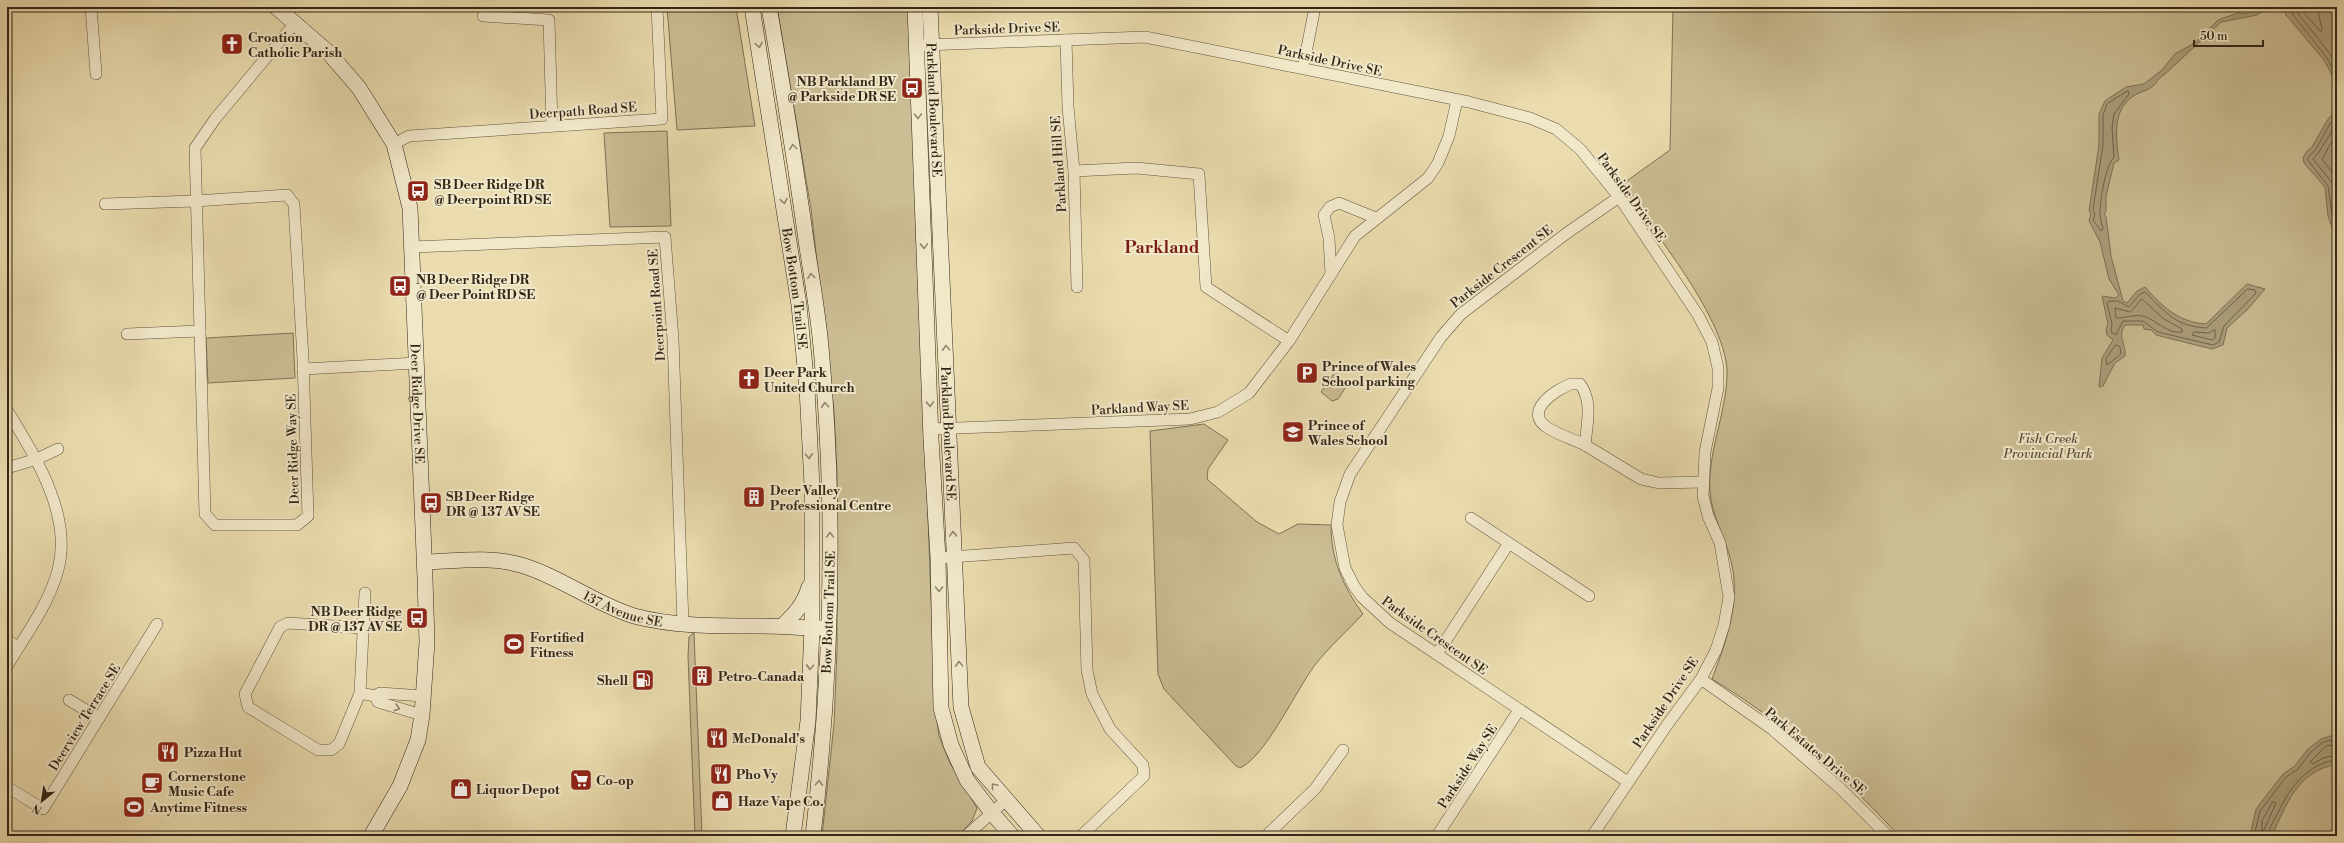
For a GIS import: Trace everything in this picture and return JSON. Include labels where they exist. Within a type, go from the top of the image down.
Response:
[{"type":"street","points":[[91,7],[96,74]]},
{"type":"street","name":"Deer Ridge Drive SE","points":[[276,7],[328,52],[359,88],[394,144],[410,208],[427,642],[422,715],[418,740],[400,786],[371,836]]},
{"type":"street","name":"Deerpath Road SE","points":[[394,144],[409,136],[662,119],[657,7]]},
{"type":"street","name":"Bow Bottom Trail SE","points":[[752,7],[786,214],[799,305],[807,388],[812,485],[812,628],[808,721],[793,836]]},
{"type":"street","name":"Bow Bottom Trail SE","points":[[769,7],[791,134],[821,345],[830,506],[829,628],[813,836]]},
{"type":"street","name":"Parkland Boulevard SE","points":[[915,7],[931,429],[938,558],[941,708],[954,752],[967,780],[1012,836]]},
{"type":"street","name":"Parkland Boulevard SE","points":[[930,7],[950,429],[961,707],[978,767],[1038,836]]},
{"type":"street","points":[[1303,68],[1315,7]]},
{"type":"street","points":[[483,16],[549,20],[552,126]]},
{"type":"street","name":"Deer Ridge Way SE","points":[[195,201],[287,195],[294,204],[303,369],[308,516],[297,525],[215,526],[204,514],[200,331],[195,201],[195,148],[215,119],[295,23]]},
{"type":"street","name":"Parkside Drive SE","points":[[916,43],[931,46],[1145,37],[1457,100],[1530,118],[1556,129],[1580,149],[1619,197],[1698,315],[1712,342],[1718,368],[1718,388],[1705,452],[1703,496],[1708,516],[1720,543],[1729,597],[1724,625],[1716,650],[1701,679],[1628,782],[1592,836]]},
{"type":"street","name":"Parkland Hill SE","points":[[1066,40],[1068,107],[1074,171],[1077,287]]},
{"type":"street","name":"Parkland Way SE","points":[[931,429],[1172,421],[1205,416],[1218,412],[1249,393],[1289,341],[1356,236],[1376,218],[1428,178],[1438,163],[1449,136],[1457,100]]},
{"type":"street","points":[[1074,171],[1136,168],[1200,174],[1206,287],[1289,341]]},
{"type":"street","name":"Parkside Crescent SE","points":[[1619,197],[1567,233],[1460,314],[1441,337],[1350,474],[1340,502],[1337,525],[1345,568],[1354,586],[1371,608],[1390,623],[1628,782]]},
{"type":"street","points":[[105,204],[195,201]]},
{"type":"street","points":[[1331,274],[1329,238],[1324,215],[1327,211],[1339,203],[1376,218]]},
{"type":"street","name":"Deerpoint Road SE","points":[[412,247],[665,237],[673,339],[683,624]]},
{"type":"street","points":[[127,334],[200,331]]},
{"type":"street","points":[[303,369],[417,363]]},
{"type":"street","points":[[1585,444],[1589,404],[1587,392],[1580,384],[1571,384],[1559,388],[1541,403],[1537,412],[1540,421],[1548,428],[1585,444],[1641,479],[1659,483],[1703,482]]},
{"type":"street","points":[[7,410],[37,459],[58,510],[61,539],[58,569],[45,600],[7,666]]},
{"type":"street","points":[[7,468],[37,459],[58,449]]},
{"type":"street","points":[[1471,518],[1589,596]]},
{"type":"street","points":[[1437,654],[1509,543]]},
{"type":"street","points":[[938,558],[1074,548],[1084,560],[1087,670],[1092,694],[1110,729],[1144,765],[1144,776],[1081,836]]},
{"type":"street","name":"137 Avenue SE","points":[[425,562],[489,560],[520,565],[553,577],[633,615],[683,624],[829,628]]},
{"type":"street","points":[[782,626],[795,614],[802,604],[811,580]]},
{"type":"street","points":[[363,628],[288,623],[280,627],[245,694],[248,707],[318,750],[331,750],[339,744],[360,693],[365,593]]},
{"type":"street","name":"Deerview Terrace SE","points":[[7,788],[43,809],[157,624]]},
{"type":"street","points":[[7,640],[18,647]]},
{"type":"street","name":"Park Estates Drive SE","points":[[1701,679],[1772,729],[1841,789],[1888,836]]},
{"type":"street","points":[[360,693],[375,696],[380,693],[423,696]]},
{"type":"street","points":[[375,696],[378,702],[422,715]]},
{"type":"street","points":[[69,700],[99,718]]},
{"type":"street","name":"Parkside Way SE","points":[[1437,836],[1519,710]]},
{"type":"street","points":[[1266,836],[1315,789],[1343,750]]},
{"type":"street","points":[[966,836],[1006,800]]},
{"type":"green space","points":[[667,7],[736,7],[755,126],[677,130]]},
{"type":"green space","points":[[777,7],[909,7],[935,706],[939,736],[950,763],[977,808],[972,821],[958,836],[822,836],[834,724],[837,650],[837,473],[834,411],[811,209]]},
{"type":"green space","name":"Fish Creek Provincial Park","points":[[1673,7],[2337,7],[2337,836],[1899,836],[1856,792],[1811,751],[1763,713],[1712,679],[1723,649],[1734,604],[1733,573],[1730,557],[1711,501],[1710,493],[1711,463],[1726,390],[1727,375],[1724,353],[1716,329],[1703,303],[1669,250],[1621,185],[1670,150]]},
{"type":"green space","points":[[667,131],[671,226],[610,227],[604,133]]},
{"type":"green space","points":[[293,333],[295,378],[208,383],[206,338]]},
{"type":"green space","points":[[1338,374],[1340,380],[1347,385],[1338,399],[1332,401],[1321,392],[1333,375]]},
{"type":"green space","points":[[1204,424],[1228,440],[1208,469],[1207,479],[1257,522],[1279,534],[1298,524],[1331,525],[1333,550],[1336,561],[1344,583],[1363,614],[1320,658],[1307,676],[1270,737],[1250,761],[1240,768],[1236,766],[1164,689],[1158,674],[1150,431]]},
{"type":"green space","points":[[693,633],[702,836],[695,836],[688,656],[689,637]]},
{"type":"water","points":[[2260,7],[2269,7],[2257,15],[2221,22],[2160,77],[2152,87],[2134,95],[2126,103],[2118,117],[2117,143],[2119,160],[2114,163],[2106,196],[2106,212],[2104,214],[2106,217],[2111,256],[2123,301],[2127,303],[2137,291],[2145,287],[2158,301],[2179,317],[2196,323],[2206,324],[2247,284],[2265,289],[2247,310],[2227,328],[2223,345],[2212,349],[2156,335],[2151,330],[2144,329],[2143,325],[2125,325],[2122,337],[2125,356],[2115,363],[2103,386],[2099,387],[2102,358],[2113,340],[2107,335],[2106,329],[2108,324],[2102,296],[2115,298],[2119,295],[2109,279],[2100,242],[2089,221],[2091,214],[2089,211],[2099,145],[2099,114],[2105,101],[2126,87],[2144,84],[2162,70],[2175,54],[2196,42],[2218,20],[2238,13],[2246,14]]},
{"type":"water","points":[[2283,7],[2331,7],[2337,27],[2337,84],[2324,60],[2286,15]]},
{"type":"water","points":[[2337,110],[2337,241],[2328,216],[2325,187],[2304,163],[2303,158],[2307,151],[2312,147],[2328,119]]},
{"type":"water","points":[[2337,734],[2337,764],[2323,768],[2312,774],[2303,782],[2289,801],[2272,836],[2250,836],[2256,809],[2283,774],[2295,766],[2307,750],[2321,739]]},
{"type":"place","name":"Croation Catholic Parish","points":[[232,44]]},
{"type":"place","name":"NB Parkland BV @ Parkside DR SE","points":[[912,88]]},
{"type":"place","name":"SB Deer Ridge DR @ Deerpoint RD SE","points":[[418,191]]},
{"type":"place","name":"NB Deer Ridge DR @ Deer Point RD SE","points":[[400,286]]},
{"type":"place","name":"Prince of Wales School parking","points":[[1307,373]]},
{"type":"place","name":"Deer Park United Church","points":[[749,379]]},
{"type":"place","name":"Prince of Wales School","points":[[1293,432]]},
{"type":"place","name":"Deer Valley Professional Centre","points":[[754,497]]},
{"type":"place","name":"SB Deer Ridge DR @ 137 AV SE","points":[[431,503]]},
{"type":"place","name":"NB Deer Ridge DR @ 137 AV SE","points":[[417,618]]},
{"type":"place","name":"Fortified Fitness","points":[[514,644]]},
{"type":"place","name":"Petro-Canada","points":[[702,676]]},
{"type":"place","name":"Shell","points":[[643,680]]},
{"type":"place","name":"McDonald's","points":[[717,738]]},
{"type":"place","name":"Pizza Hut","points":[[168,752]]},
{"type":"place","name":"Pho Vy","points":[[721,774]]},
{"type":"place","name":"Co-op","points":[[581,780]]},
{"type":"place","name":"Cornerstone Music Cafe","points":[[152,783]]},
{"type":"place","name":"Liquor Depot","points":[[461,789]]},
{"type":"place","name":"Haze Vape Co.","points":[[722,801]]},
{"type":"place","name":"Anytime Fitness","points":[[134,807]]},
{"type":"district","name":"Parkland","points":[[1162,247]]}]
